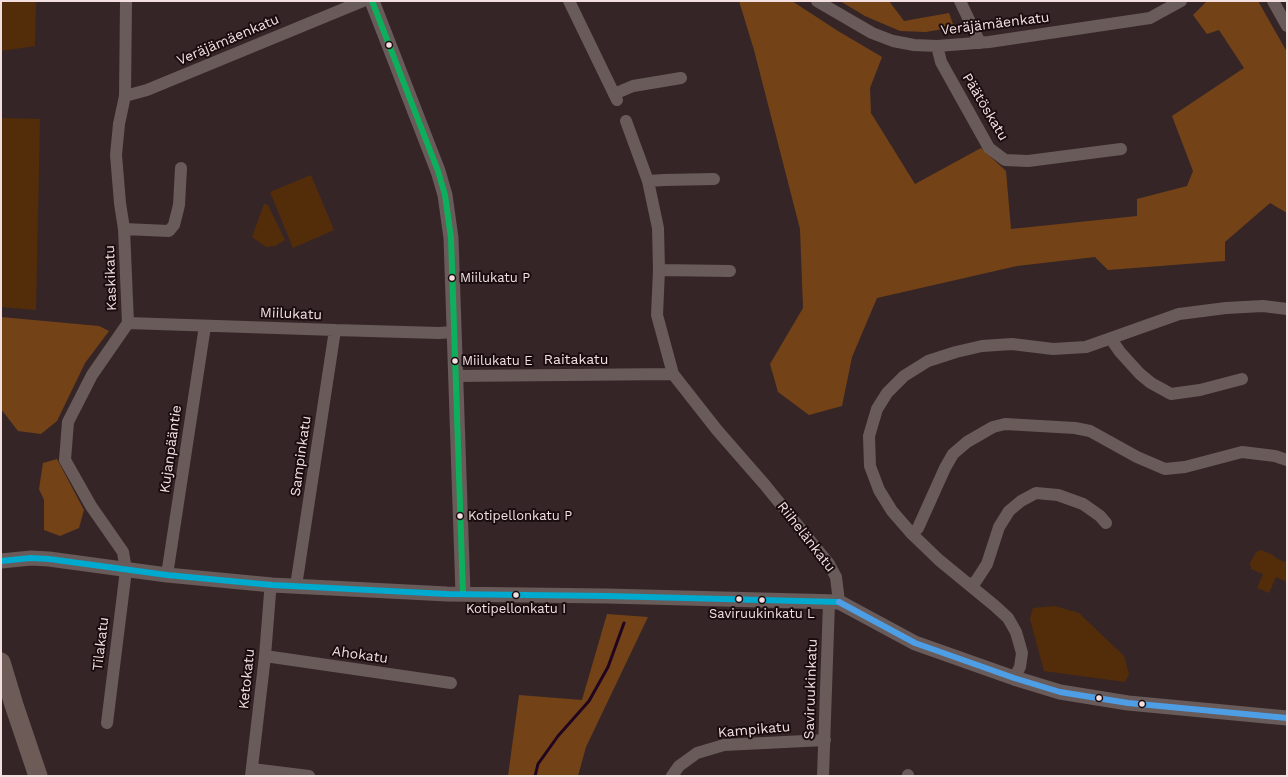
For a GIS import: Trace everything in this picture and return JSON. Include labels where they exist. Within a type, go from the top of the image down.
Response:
[{"type":"main road","points":[[1,662],[38,776]]},
{"type":"street","name":"Kaskikatu","points":[[126,1],[125,96],[119,124],[116,155],[124,229],[128,323],[92,375],[68,422],[65,460],[91,506],[123,552],[126,570]]},
{"type":"street","name":"Veräjämäenkatu","points":[[125,96],[147,90],[363,1]]},
{"type":"street","points":[[372,1],[438,171],[445,195],[451,238],[463,594]]},
{"type":"street","name":"Veräjämäenkatu","points":[[817,1],[872,33],[893,41],[914,45],[937,46],[980,43],[1150,18],[1181,1]]},
{"type":"street","points":[[960,1],[980,43]]},
{"type":"street","points":[[1273,1],[1287,26]]},
{"type":"street","points":[[571,2],[616,97],[633,86],[681,78]]},
{"type":"street","name":"Päätöskatu","points":[[937,46],[941,62],[989,148],[1004,160],[1028,161],[1121,149]]},
{"type":"street","name":"Riihelänkatu","points":[[626,121],[648,181],[658,228],[659,270],[656,315],[673,374],[717,430],[765,485],[829,564],[836,577],[834,602]]},
{"type":"street","points":[[124,229],[169,231],[174,225],[179,205],[181,168]]},
{"type":"street","points":[[648,181],[714,179]]},
{"type":"street","points":[[659,270],[730,271]]},
{"type":"street","points":[[1014,678],[1020,667],[1022,653],[1016,632],[1008,618],[939,560],[912,534],[892,511],[879,490],[870,466],[869,436],[877,410],[887,393],[904,376],[928,361],[982,346],[1012,344],[1053,349],[1086,346],[1111,339],[1128,331],[1179,314],[1241,307],[1263,306],[1287,309]]},
{"type":"street","name":"Miilukatu","points":[[128,323],[439,333],[454,332]]},
{"type":"street","name":"Kujanpääntie","points":[[167,576],[204,326]]},
{"type":"street","name":"Sampinkatu","points":[[296,586],[334,330]]},
{"type":"street","points":[[1111,339],[1120,352],[1140,374],[1151,383],[1171,394],[1200,390],[1242,380]]},
{"type":"street","name":"Raitakatu","points":[[455,376],[673,374]]},
{"type":"street","points":[[912,534],[918,528],[945,468],[954,454],[967,442],[993,426],[1005,424],[1075,428],[1090,431],[1137,457],[1164,469],[1185,468],[1242,452],[1275,456],[1287,460]]},
{"type":"street","points":[[970,585],[976,581],[987,564],[999,527],[1009,511],[1021,500],[1036,493],[1058,495],[1083,504],[1100,516],[1106,523]]},
{"type":"street","points":[[1,561],[31,558],[49,559],[167,576],[272,585],[463,594],[834,602],[915,643],[1014,678],[1060,692],[1128,702],[1287,718]]},
{"type":"street","name":"Tilakatu","points":[[107,722],[126,570]]},
{"type":"street","name":"Ketokatu","points":[[251,772],[272,585]]},
{"type":"street","name":"Saviruukinkatu","points":[[823,776],[834,602]]},
{"type":"street","name":"Ahokatu","points":[[265,656],[451,683]]},
{"type":"street","name":"Kampikatu","points":[[672,776],[679,766],[697,753],[724,745],[825,740]]},
{"type":"street","points":[[251,772],[309,776]]},
{"type":"shaded area","points":[[1,1],[36,1],[35,46],[1,51]]},
{"type":"shaded area","points":[[739,1],[792,1],[882,57],[870,88],[871,113],[915,184],[981,148],[1006,171],[1011,229],[1137,216],[1137,199],[1187,186],[1193,171],[1172,116],[1244,68],[1219,30],[1207,34],[1193,15],[1207,1],[1258,1],[1287,52],[1287,213],[1270,203],[1225,242],[1225,261],[1108,270],[1095,257],[1017,266],[877,298],[852,357],[842,406],[809,415],[778,392],[770,364],[803,308],[800,229],[754,50]]},
{"type":"shaded area","points":[[840,1],[889,1],[904,21],[949,13],[954,27],[926,32],[900,31],[865,16]]},
{"type":"shaded area","points":[[1,118],[40,119],[36,310],[1,307]]},
{"type":"shaded area","points":[[311,175],[334,230],[293,248],[270,192]]},
{"type":"shaded area","points":[[264,204],[268,205],[285,240],[275,246],[266,247],[252,237]]},
{"type":"shaded area","points":[[1,317],[99,326],[109,331],[85,363],[57,421],[41,434],[18,431],[1,409]]},
{"type":"shaded area","points":[[57,459],[84,510],[79,528],[60,536],[44,530],[44,500],[39,489],[43,463]]},
{"type":"shaded area","points":[[1261,550],[1284,562],[1287,560],[1287,582],[1276,577],[1269,593],[1257,588],[1263,574],[1251,569],[1250,563],[1256,552]]},
{"type":"shaded area","points":[[1055,606],[1079,613],[1124,656],[1129,674],[1125,682],[1044,671],[1030,619],[1033,608]]},
{"type":"shaded area","points":[[607,614],[648,617],[586,747],[578,776],[508,776],[519,695],[582,700]]},
{"type":"waterway","points":[[535,776],[538,764],[558,736],[589,701],[608,667],[624,623]]},
{"type":"transit line","points":[[372,1],[438,171],[445,195],[451,238],[463,594]]},
{"type":"transit line","points":[[1,561],[31,558],[49,559],[167,575],[272,585],[447,594],[607,596],[839,602]]},
{"type":"transit line","points":[[839,602],[915,643],[1014,678],[1060,692],[1128,703],[1287,718]]},
{"type":"place","name":"Miilukatu P","points":[[452,278]]},
{"type":"place","name":"Miilukatu E","points":[[455,361]]},
{"type":"place","name":"Kotipellonkatu P","points":[[460,516]]},
{"type":"place","name":"Kotipellonkatu I","points":[[516,595]]},
{"type":"place","name":"Saviruukinkatu L","points":[[762,600]]}]
